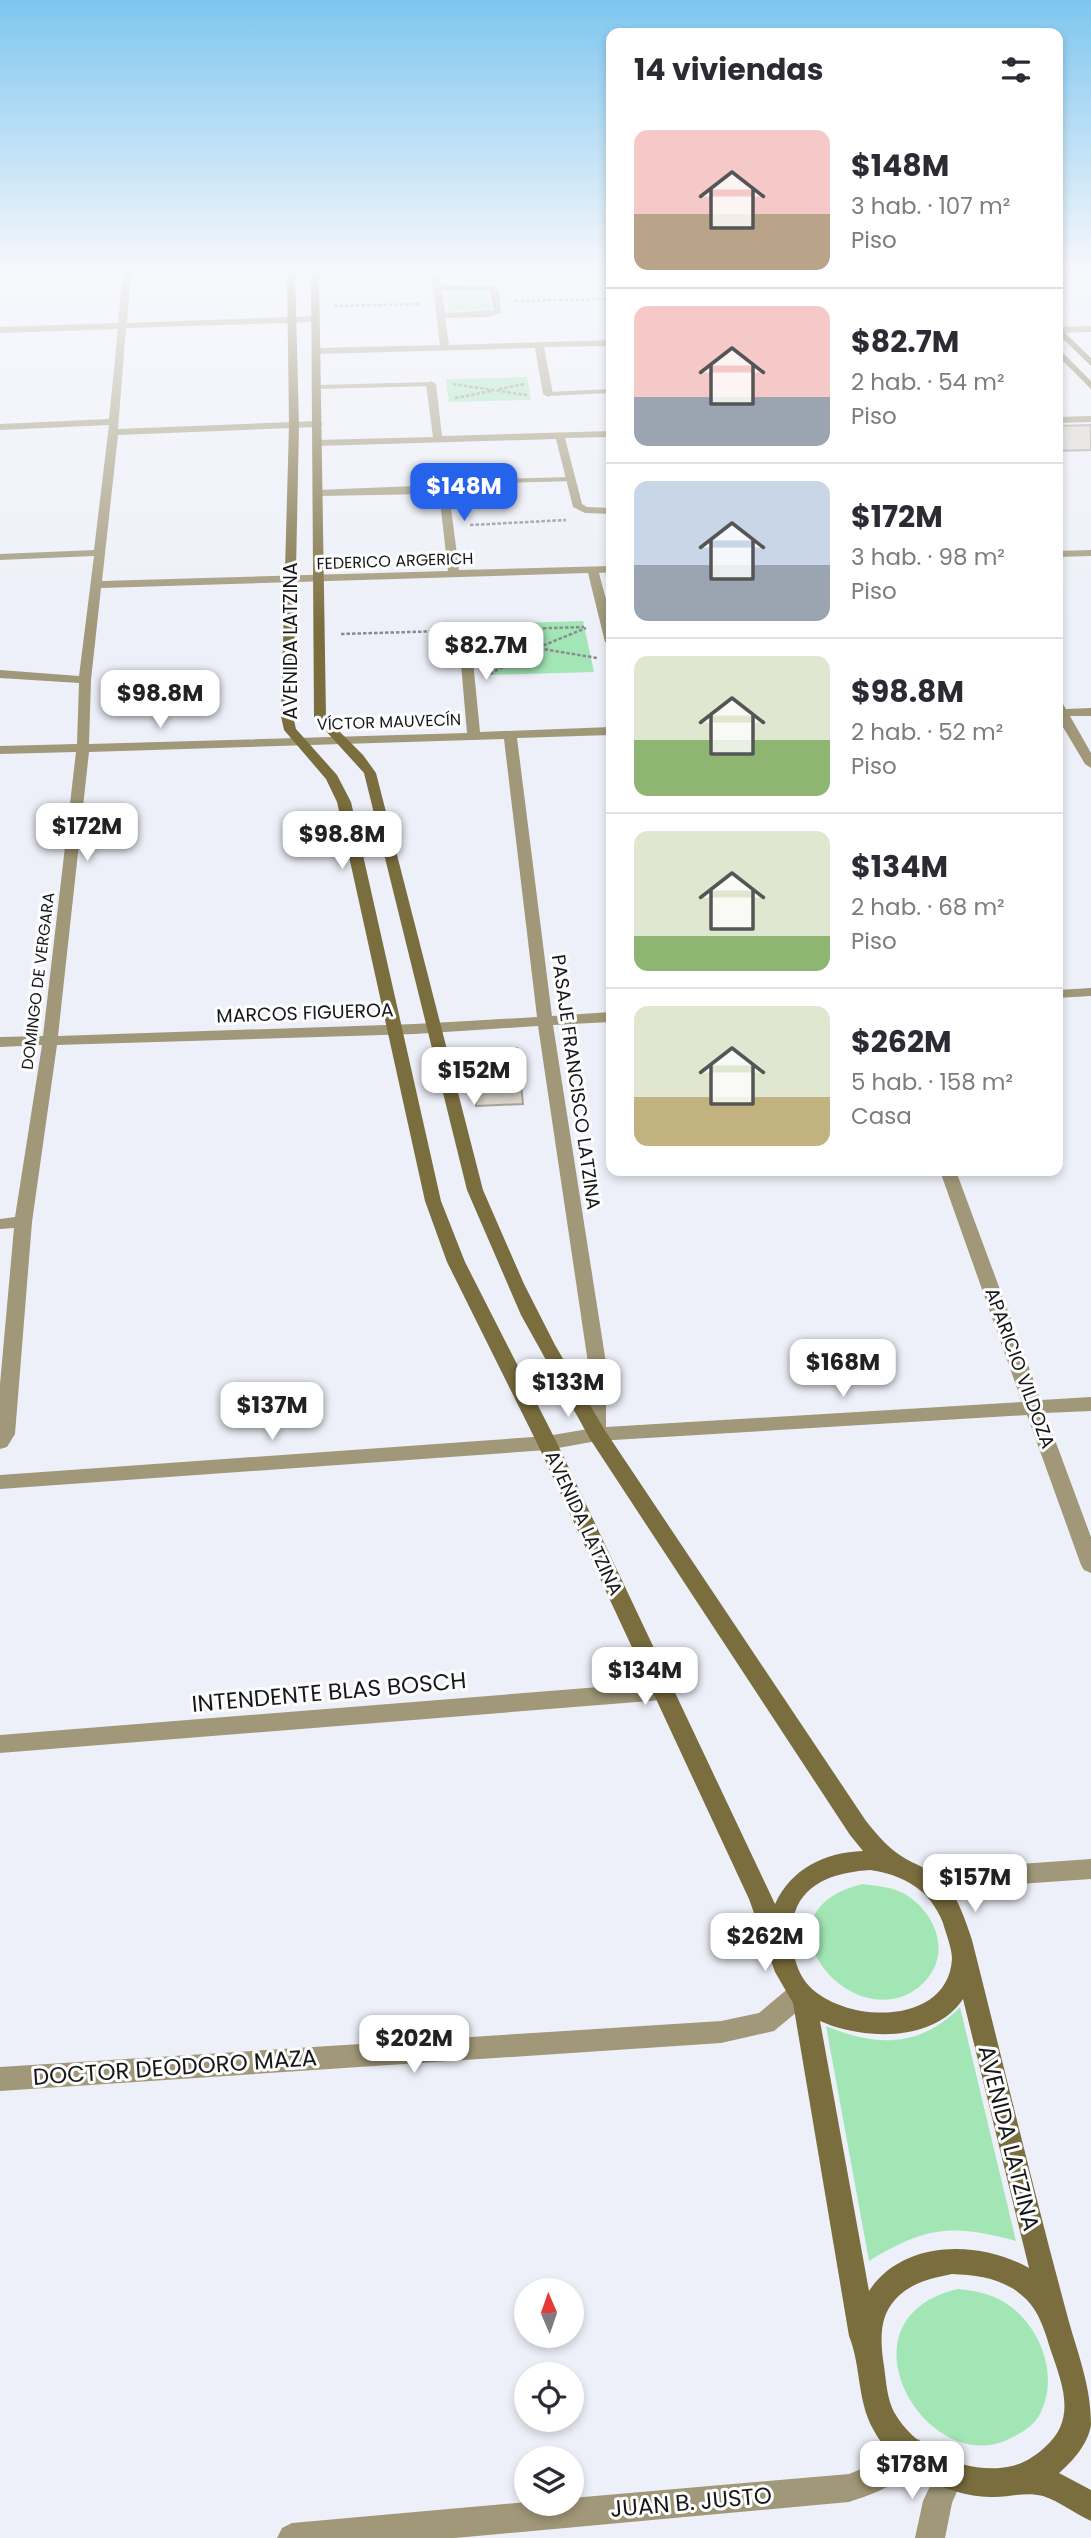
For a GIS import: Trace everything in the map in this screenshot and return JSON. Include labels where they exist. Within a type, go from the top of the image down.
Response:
[{"type":"street","name":"DOMINGO DE VERGARA","points":[[0,1442],[5,1434],[23,1222],[50,1041],[83,748],[85,680],[117,390]]},
{"type":"street","name":"AVENIDA LATZINA","points":[[293,390],[287,716],[290,730],[332,778],[344,802],[433,1201],[456,1262],[547,1443],[761,1899],[782,1955]]},
{"type":"street","name":"AVENIDA LATZINA","points":[[317,390],[320,718],[329,732],[362,759],[370,773],[475,1190],[500,1255],[563,1380],[597,1434],[858,1828],[873,1846],[901,1868]]},
{"type":"street","points":[[432,390],[438,439]]},
{"type":"street","points":[[1063,420],[1091,419]]},
{"type":"street","points":[[0,427],[318,424]]},
{"type":"street","points":[[317,443],[606,434]]},
{"type":"street","points":[[560,436],[577,505],[585,510],[606,511]]},
{"type":"street","points":[[317,493],[415,489],[436,491],[445,500],[454,575]]},
{"type":"street","points":[[1063,554],[1091,552]]},
{"type":"street","points":[[0,557],[100,553]]},
{"type":"street","name":"FEDERICO ARGERICH","points":[[96,585],[606,569]]},
{"type":"street","points":[[593,570],[606,622]]},
{"type":"street","points":[[464,631],[474,737]]},
{"type":"street","points":[[0,674],[85,680]]},
{"type":"street","points":[[1063,710],[1091,712]]},
{"type":"street","points":[[1063,717],[1091,764]]},
{"type":"street","name":"VÍCTOR MAUVECÍN","points":[[0,750],[344,742],[606,731]]},
{"type":"street","name":"PASAJE FRANCISCO LATZINA","points":[[510,735],[545,1021],[597,1363],[597,1434]]},
{"type":"street","points":[[1063,994],[1091,992]]},
{"type":"street","name":"MARCOS FIGUEROA","points":[[0,1042],[395,1029],[606,1017]]},
{"type":"street","name":"APARICIO VILDOZA","points":[[950,1176],[1091,1565]]},
{"type":"street","points":[[0,1224],[23,1222]]},
{"type":"street","points":[[0,1482],[547,1443],[597,1434],[1091,1404]]},
{"type":"street","name":"INTENDENTE BLAS BOSCH","points":[[0,1744],[662,1691]]},
{"type":"street","points":[[802,1996],[822,2010],[848,2018],[877,2022],[910,2020],[924,2016],[948,2000],[962,1976],[964,1957],[953,1919],[937,1891],[921,1878],[901,1868],[871,1860],[856,1860],[828,1867],[804,1881],[787,1901],[779,1927],[782,1955],[802,1996],[877,2405],[885,2423],[910,2450],[950,2475],[985,2483],[1020,2478],[1049,2483],[1091,2506]]},
{"type":"street","points":[[937,1891],[1006,1875],[1091,1869]]},
{"type":"street","name":"AVENIDA LATZINA","points":[[964,1957],[1055,2318]]},
{"type":"street","name":"DOCTOR DEODORO MAZA","points":[[0,2079],[721,2032],[765,2023],[802,1996]]},
{"type":"street","points":[[866,2353],[866,2329],[881,2297],[904,2275],[934,2263],[968,2261],[1003,2270],[1034,2289],[1055,2318],[1084,2399],[1066,2447],[1052,2462],[1020,2478]]},
{"type":"street","name":"JUAN B. JUSTO","points":[[292,2538],[840,2489],[881,2478],[895,2469],[910,2450]]},
{"type":"street","points":[[930,2538],[938,2501],[950,2475]]},
{"type":"lane","points":[[548,394],[606,391]]},
{"type":"lane","points":[[436,491],[462,482],[570,479]]},
{"type":"path","points":[[433,403],[492,390]]},
{"type":"path","points":[[497,390],[530,396],[548,394]]},
{"type":"path","points":[[448,525],[564,521],[585,510]]},
{"type":"path","points":[[468,674],[496,673],[537,648],[591,626],[483,630],[537,648],[603,660]]},
{"type":"path","points":[[319,635],[464,631]]},
{"type":"green space","points":[[447,390],[529,390],[531,400],[449,402]]},
{"type":"green space","points":[[583,621],[594,672],[487,675],[480,624]]},
{"type":"green space","points":[[863,1884],[890,1888],[905,1894],[926,1913],[938,1938],[936,1964],[930,1976],[919,1987],[893,1999],[866,1997],[841,1985],[822,1966],[811,1943],[813,1919],[829,1899]]},
{"type":"green space","points":[[960,2007],[1016,2241],[974,2232],[940,2232],[907,2241],[869,2261],[826,2026],[862,2038],[897,2040],[929,2030]]},
{"type":"green space","points":[[958,2289],[988,2294],[1004,2302],[1028,2323],[1043,2352],[1048,2383],[1040,2414],[1030,2426],[1007,2440],[976,2445],[947,2436],[922,2416],[904,2389],[897,2359],[901,2330],[921,2305]]},
{"type":"building","points":[[1091,425],[1091,450],[1063,451],[1063,426]]},
{"type":"building","points":[[517,1048],[523,1104],[476,1106],[471,1050]]}]
